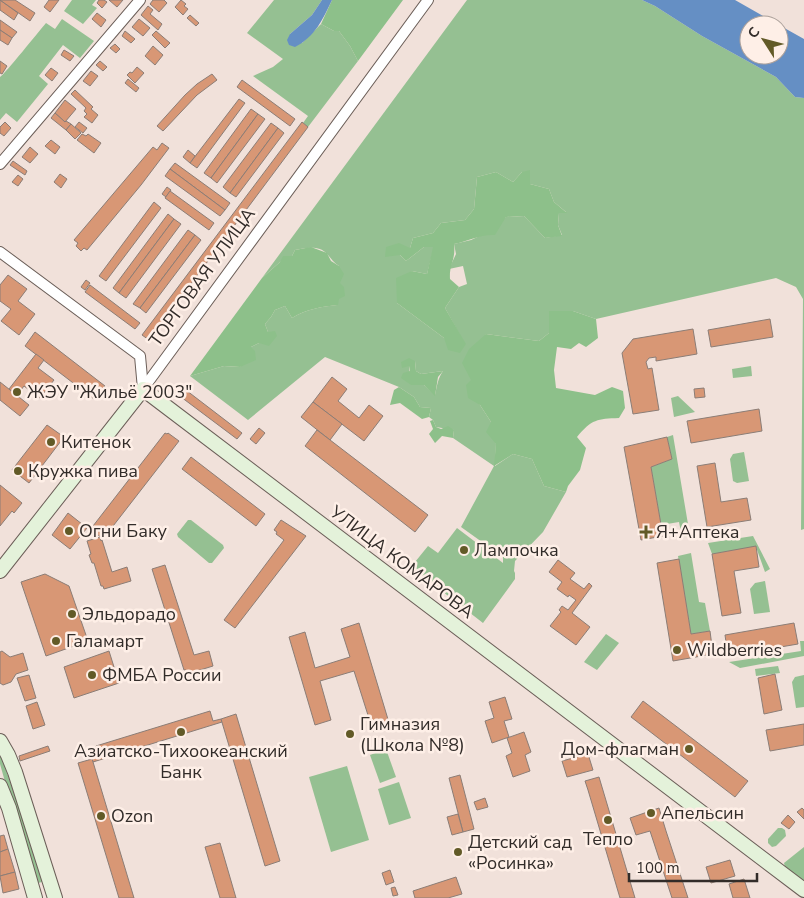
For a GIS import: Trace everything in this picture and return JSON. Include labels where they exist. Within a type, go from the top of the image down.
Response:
[{"type":"street","points":[[0,164],[140,0]]},
{"type":"street","name":"ТОРГОВАЯ УЛИЦА","points":[[0,570],[143,389],[428,0]]},
{"type":"street","points":[[0,252],[140,356],[143,389]]},
{"type":"street","name":"УЛИЦА КОМАРОВА","points":[[143,389],[804,890]]},
{"type":"street","points":[[0,741],[15,772],[55,898]]},
{"type":"street","points":[[0,786],[9,808],[35,898]]},
{"type":"green space","points":[[72,0],[96,0],[92,5],[97,8],[83,24],[64,11]]},
{"type":"green space","points":[[274,0],[322,0],[312,15],[290,34],[302,43],[321,24],[334,31],[339,31],[358,61],[308,127],[303,123],[308,116],[253,76],[273,67],[283,59],[247,33]]},
{"type":"green space","points":[[332,0],[403,0],[358,61],[339,31],[334,31],[321,24]]},
{"type":"green space","points":[[467,0],[642,0],[655,6],[739,56],[739,65],[754,65],[776,77],[795,97],[804,98],[804,529],[801,530],[803,299],[796,287],[776,278],[596,319],[573,311],[549,311],[549,333],[539,341],[486,334],[471,380],[480,405],[491,422],[496,444],[495,466],[513,454],[532,459],[544,486],[566,492],[543,532],[515,561],[515,579],[483,623],[411,567],[428,546],[438,553],[457,528],[503,563],[503,557],[461,527],[494,466],[453,438],[454,430],[436,427],[433,420],[429,417],[431,408],[420,407],[414,397],[399,387],[325,357],[248,420],[190,376],[224,366],[240,367],[251,347],[259,343],[268,332],[265,324],[275,310],[285,306],[292,318],[308,310],[337,305],[339,266],[324,251],[312,248],[295,250],[292,256],[280,262],[262,278]],"holes":[[[496,172],[513,182],[522,172],[530,184],[549,189],[554,202],[566,212],[559,213],[558,225],[562,235],[545,238],[524,216],[506,217],[484,234],[471,240],[454,244],[456,254],[449,269],[463,266],[467,284],[459,287],[445,308],[465,344],[444,338],[397,303],[412,271],[427,274],[434,247],[424,247],[406,261],[400,255],[410,248],[413,238],[433,233],[441,223],[465,220],[474,209],[477,177]],[[415,361],[416,371],[421,374],[443,371],[435,395],[424,385],[411,385],[409,366]]]},
{"type":"green space","points":[[62,19],[94,41],[80,58],[63,45],[39,76],[48,84],[17,122],[6,113],[0,120],[0,77],[46,23],[55,29]]},
{"type":"green space","points":[[530,170],[530,184],[549,189],[554,202],[567,213],[559,213],[558,225],[562,236],[545,238],[524,216],[506,217],[495,235],[454,244],[450,279],[459,287],[445,308],[466,344],[460,353],[448,350],[444,338],[397,303],[396,278],[412,271],[427,274],[433,247],[424,247],[406,261],[400,255],[385,257],[386,247],[399,243],[410,248],[413,238],[433,233],[441,223],[465,220],[474,209],[477,177],[496,172],[513,182],[522,172]]},
{"type":"green space","points":[[311,247],[327,253],[331,261],[339,266],[344,274],[340,283],[344,287],[345,296],[339,299],[338,305],[308,310],[292,318],[285,306],[275,310],[265,324],[268,332],[275,331],[277,336],[269,346],[259,343],[251,347],[255,351],[256,360],[240,367],[224,366],[190,376],[262,278],[280,262],[283,256],[292,256],[295,250]]},
{"type":"green space","points":[[549,311],[573,311],[596,319],[598,338],[586,347],[579,343],[571,349],[557,347],[554,370],[556,388],[595,395],[612,387],[623,391],[625,408],[619,418],[595,421],[577,437],[586,448],[580,470],[568,486],[566,492],[544,486],[532,459],[513,454],[494,466],[496,444],[486,432],[491,422],[480,405],[468,398],[466,385],[471,380],[462,363],[469,349],[486,334],[539,341],[549,333]]},
{"type":"green space","points":[[409,358],[415,361],[416,371],[421,374],[443,371],[438,377],[435,396],[424,385],[411,385],[401,378],[403,373],[410,371],[409,366],[402,368],[401,362]]},
{"type":"green space","points":[[751,366],[752,376],[733,378],[732,369]]},
{"type":"green space","points":[[399,387],[414,397],[420,407],[431,408],[429,417],[422,419],[400,403],[390,405],[394,390]]},
{"type":"green space","points":[[678,396],[695,412],[674,417],[671,398]]},
{"type":"green space","points":[[433,420],[436,427],[441,429],[448,426],[454,430],[453,438],[442,436],[435,443],[429,434],[433,429],[430,421]]},
{"type":"green space","points":[[673,435],[690,536],[682,537],[679,522],[661,525],[651,467],[672,459],[667,437]]},
{"type":"green space","points":[[744,452],[749,481],[737,483],[733,481],[730,459],[733,454]]},
{"type":"green space","points":[[188,520],[191,520],[223,545],[224,548],[212,563],[209,563],[178,537],[177,534]]},
{"type":"green space","points":[[753,536],[770,569],[765,572],[756,547],[712,554],[708,543]]},
{"type":"green space","points":[[691,553],[699,602],[705,603],[710,631],[691,634],[678,556]]},
{"type":"green space","points":[[765,581],[770,612],[754,614],[750,589],[755,583]]},
{"type":"green space","points":[[606,634],[619,643],[597,670],[584,662]]},
{"type":"green space","points":[[800,641],[804,641],[804,656],[740,668],[729,662],[801,651]]},
{"type":"green space","points":[[778,666],[780,673],[756,676],[755,669]]},
{"type":"green space","points":[[804,675],[804,707],[796,708],[792,682],[795,677]]},
{"type":"green space","points":[[386,749],[396,777],[380,783],[370,755]]},
{"type":"green space","points":[[0,753],[42,882],[34,884],[0,764]]},
{"type":"green space","points":[[347,766],[369,840],[331,852],[309,777]]},
{"type":"green space","points":[[399,782],[411,818],[389,825],[378,789]]},
{"type":"green space","points":[[778,828],[785,830],[786,836],[776,846],[772,847],[768,843],[768,839]]},
{"type":"green space","points":[[804,847],[804,882],[785,867],[784,863]]},
{"type":"water","points":[[322,0],[332,0],[318,27],[302,43],[295,47],[289,45],[287,40],[290,34],[312,15]]},
{"type":"water","points":[[642,0],[735,0],[762,15],[739,15],[739,56]]},
{"type":"water","points":[[789,31],[804,39],[804,98],[795,97],[776,77],[754,65],[789,65]]},
{"type":"building","points":[[0,0],[18,13],[14,20],[0,10]]},
{"type":"building","points":[[0,0],[15,0],[35,13],[30,21]]},
{"type":"building","points":[[49,0],[59,0],[50,12],[44,7]]},
{"type":"building","points":[[99,0],[107,2],[102,8],[97,3]]},
{"type":"building","points":[[109,0],[123,0],[117,7]]},
{"type":"building","points":[[153,0],[164,0],[167,3],[159,12],[150,4]]},
{"type":"building","points":[[181,0],[188,9],[183,15],[175,7]]},
{"type":"building","points":[[148,6],[153,10],[150,14],[162,24],[158,30],[141,15]]},
{"type":"building","points":[[97,13],[106,20],[101,27],[92,19]]},
{"type":"building","points":[[190,15],[199,23],[196,26],[187,18]]},
{"type":"building","points":[[139,19],[150,28],[143,36],[132,27]]},
{"type":"building","points":[[0,20],[17,32],[12,38],[0,30]]},
{"type":"building","points":[[0,30],[12,38],[8,45],[0,40]]},
{"type":"building","points":[[125,31],[135,39],[131,43],[122,36]]},
{"type":"building","points":[[156,31],[170,43],[165,48],[152,35]]},
{"type":"building","points":[[115,44],[120,49],[116,53],[110,48]]},
{"type":"building","points":[[153,46],[163,55],[155,65],[145,56]]},
{"type":"building","points":[[64,50],[74,56],[70,61],[61,55]]},
{"type":"building","points":[[0,61],[7,66],[2,74],[0,73]]},
{"type":"building","points":[[100,61],[107,67],[103,71],[96,65]]},
{"type":"building","points":[[137,67],[144,73],[135,83],[127,75],[130,72],[132,73]]},
{"type":"building","points":[[51,68],[58,73],[52,81],[45,75]]},
{"type":"building","points":[[91,71],[98,76],[90,86],[83,81]]},
{"type":"building","points":[[212,74],[217,80],[197,95],[163,131],[157,126],[185,95]]},
{"type":"building","points":[[128,79],[139,88],[136,92],[125,83]]},
{"type":"building","points":[[242,80],[295,119],[290,126],[237,87]]},
{"type":"building","points":[[75,90],[93,107],[91,109],[98,115],[92,123],[84,117],[87,114],[84,111],[86,108],[71,94]]},
{"type":"building","points":[[239,99],[245,103],[197,168],[190,163]]},
{"type":"building","points":[[65,100],[76,109],[65,122],[55,113]]},
{"type":"building","points":[[251,109],[258,114],[211,178],[204,173]]},
{"type":"building","points":[[55,113],[65,122],[71,124],[66,130],[51,118]]},
{"type":"building","points":[[258,114],[265,119],[217,183],[211,178]]},
{"type":"building","points":[[5,122],[11,128],[4,136],[0,133],[0,127]]},
{"type":"building","points":[[79,122],[87,128],[83,133],[75,127]]},
{"type":"building","points":[[302,122],[308,127],[149,340],[142,335]]},
{"type":"building","points":[[271,123],[278,128],[230,193],[223,187]]},
{"type":"building","points":[[71,124],[81,133],[75,139],[66,130]]},
{"type":"building","points":[[278,128],[284,133],[236,197],[230,193]]},
{"type":"building","points":[[82,134],[86,136],[88,134],[101,143],[94,153],[77,140]]},
{"type":"building","points":[[51,140],[60,147],[55,154],[45,146]]},
{"type":"building","points":[[162,143],[169,148],[87,250],[84,248],[81,251],[76,246],[78,243],[74,240],[153,147],[157,150]]},
{"type":"building","points":[[30,147],[38,154],[30,163],[22,157]]},
{"type":"building","points":[[188,150],[195,156],[190,163],[183,157]]},
{"type":"building","points":[[13,161],[27,171],[25,175],[10,165]]},
{"type":"building","points":[[175,163],[230,203],[225,210],[170,169]]},
{"type":"building","points":[[170,169],[225,210],[220,216],[165,176]]},
{"type":"building","points":[[60,174],[67,179],[61,188],[54,182]]},
{"type":"building","points":[[18,175],[23,179],[18,186],[12,182]]},
{"type":"building","points":[[167,187],[171,190],[166,197],[162,194]]},
{"type":"building","points":[[170,191],[214,223],[209,230],[165,198]]},
{"type":"building","points":[[154,202],[161,208],[106,281],[99,276]]},
{"type":"building","points":[[168,214],[174,219],[119,293],[113,288]]},
{"type":"building","points":[[174,219],[181,224],[126,298],[119,293]]},
{"type":"building","points":[[188,230],[195,235],[140,308],[133,304]]},
{"type":"building","points":[[195,235],[201,240],[146,313],[140,308]]},
{"type":"building","points":[[8,275],[27,289],[18,301],[35,314],[19,335],[1,321],[11,309],[0,301],[0,285]]},
{"type":"building","points":[[86,280],[90,283],[85,290],[81,287]]},
{"type":"building","points":[[90,285],[140,323],[135,329],[85,292]]},
{"type":"building","points":[[770,319],[773,337],[711,347],[708,330]]},
{"type":"building","points":[[693,329],[697,354],[656,361],[656,357],[649,358],[646,362],[648,369],[652,368],[659,410],[633,414],[622,353],[633,339]]},
{"type":"building","points":[[35,332],[105,386],[94,399],[25,346]]},
{"type":"building","points":[[36,354],[44,360],[38,368],[54,380],[40,398],[24,386],[17,395],[9,389]]},
{"type":"building","points":[[332,377],[347,389],[338,401],[359,418],[369,405],[383,416],[364,441],[313,402]]},
{"type":"building","points":[[0,382],[29,405],[20,416],[0,400]]},
{"type":"building","points":[[178,384],[242,433],[237,439],[173,391]]},
{"type":"building","points":[[704,388],[705,397],[695,398],[694,389]]},
{"type":"building","points":[[313,402],[342,424],[330,440],[301,417]]},
{"type":"building","points":[[759,409],[762,431],[691,443],[687,421]]},
{"type":"building","points":[[47,425],[64,437],[29,483],[12,470]]},
{"type":"building","points":[[259,428],[265,433],[256,444],[250,439]]},
{"type":"building","points":[[317,430],[428,515],[415,532],[305,446]]},
{"type":"building","points":[[165,433],[179,441],[103,539],[92,530],[93,526]]},
{"type":"building","points":[[667,437],[672,459],[651,467],[663,536],[641,540],[624,447]]},
{"type":"building","points":[[191,457],[265,514],[256,526],[182,469]]},
{"type":"building","points":[[715,463],[721,502],[747,498],[751,520],[707,527],[697,466]]},
{"type":"building","points":[[0,485],[22,503],[14,513],[12,511],[0,526]]},
{"type":"building","name":"Огни Баку","points":[[68,513],[87,528],[70,549],[52,535]]},
{"type":"building","points":[[281,520],[306,536],[235,628],[224,620],[284,540],[274,530]]},
{"type":"building","points":[[100,537],[112,572],[127,567],[131,581],[104,589],[101,586],[94,563],[92,563],[89,555],[91,554],[87,541]]},
{"type":"building","points":[[756,546],[759,567],[734,571],[741,613],[722,616],[712,554]]},
{"type":"building","points":[[679,559],[691,634],[710,631],[713,654],[673,661],[657,563]]},
{"type":"building","points":[[558,560],[575,573],[570,579],[584,589],[589,583],[592,586],[572,613],[590,627],[576,645],[550,626],[561,612],[559,610],[562,606],[568,610],[576,600],[557,589],[562,582],[549,572]]},
{"type":"building","points":[[165,565],[194,655],[209,651],[213,666],[187,674],[186,670],[184,670],[152,569]]},
{"type":"building","points":[[45,574],[69,586],[88,641],[46,656],[21,582]]},
{"type":"building","points":[[359,623],[390,726],[373,731],[354,671],[320,681],[331,720],[315,725],[289,637],[305,632],[315,668],[350,657],[341,629]]},
{"type":"building","points":[[794,623],[798,644],[728,656],[725,635]]},
{"type":"building","points":[[2,651],[10,657],[23,653],[28,670],[16,674],[11,682],[3,685],[0,683],[0,652]]},
{"type":"building","name":"ФМБА России","points":[[109,651],[119,683],[74,698],[64,667]]},
{"type":"building","points":[[775,674],[782,710],[764,714],[758,678]]},
{"type":"building","points":[[29,675],[36,698],[25,701],[17,678]]},
{"type":"building","points":[[505,697],[512,719],[504,721],[509,737],[492,743],[485,721],[494,718],[489,702]]},
{"type":"building","name":"Дом-флагман","points":[[643,701],[748,781],[735,797],[631,717]]},
{"type":"building","points":[[37,702],[45,725],[33,729],[26,706]]},
{"type":"building","points":[[210,711],[213,721],[221,719],[222,722],[93,762],[92,759],[99,756],[96,746]]},
{"type":"building","points":[[236,714],[280,861],[265,866],[221,719]]},
{"type":"building","points":[[804,724],[804,745],[770,751],[766,730]]},
{"type":"building","points":[[524,732],[531,752],[525,755],[530,771],[513,777],[506,756],[512,753],[507,738]]},
{"type":"building","points":[[48,746],[50,751],[20,761],[19,756]]},
{"type":"building","points":[[588,754],[593,770],[567,777],[562,761]]},
{"type":"building","points":[[92,759],[134,898],[119,898],[78,763]]},
{"type":"building","points":[[460,775],[474,829],[463,832],[449,778]]},
{"type":"building","points":[[599,777],[635,898],[620,898],[585,781]]},
{"type":"building","points":[[485,798],[488,807],[477,810],[474,802]]},
{"type":"building","points":[[659,808],[688,898],[672,898],[650,831],[636,835],[630,818]]},
{"type":"building","points":[[802,808],[804,810],[804,819],[797,812]]},
{"type":"building","points":[[458,814],[463,832],[452,835],[447,817]]},
{"type":"building","points":[[788,815],[795,822],[789,829],[781,823]]},
{"type":"building","points":[[4,835],[8,849],[0,852],[0,836]]},
{"type":"building","points":[[220,843],[236,898],[220,898],[205,847]]},
{"type":"building","points":[[8,849],[15,872],[0,876],[0,852]]},
{"type":"building","points":[[730,860],[735,876],[711,883],[706,867]]},
{"type":"building","points":[[390,870],[394,882],[386,885],[382,873]]},
{"type":"building","points":[[15,872],[19,889],[3,893],[0,876]]},
{"type":"building","points":[[456,877],[462,894],[448,898],[415,898],[413,891]]},
{"type":"building","points":[[744,879],[750,898],[733,898],[729,884]]},
{"type":"building","points":[[395,887],[398,895],[393,896],[391,888]]},
{"type":"place","name":"ЖЭУ \"Жильё 2003\"","points":[[17,392]]},
{"type":"place","name":"Китенок","points":[[51,442]]},
{"type":"place","name":"Кружка пива","points":[[18,471]]},
{"type":"place","name":"Огни Баку","points":[[69,531]]},
{"type":"place","name":"Я+Аптека","points":[[646,532]]},
{"type":"place","name":"Лампочка","points":[[464,550]]},
{"type":"place","name":"Эльдорадо","points":[[72,614]]},
{"type":"place","name":"Галамарт","points":[[56,641]]},
{"type":"place","name":"Wildberries","points":[[677,650]]},
{"type":"place","name":"ФМБА России","points":[[92,675]]},
{"type":"place","name":"Азиатско-Тихоокеанский Банк","points":[[181,732]]},
{"type":"place","name":"Гимназия (Школа №8)","points":[[350,734]]},
{"type":"place","name":"Дом-флагман","points":[[689,749]]},
{"type":"place","name":"Апельсин","points":[[651,813]]},
{"type":"place","name":"Ozon","points":[[101,816]]},
{"type":"place","name":"Тепло","points":[[608,820]]},
{"type":"place","name":"Детский сад «Росинка»","points":[[458,852]]}]
